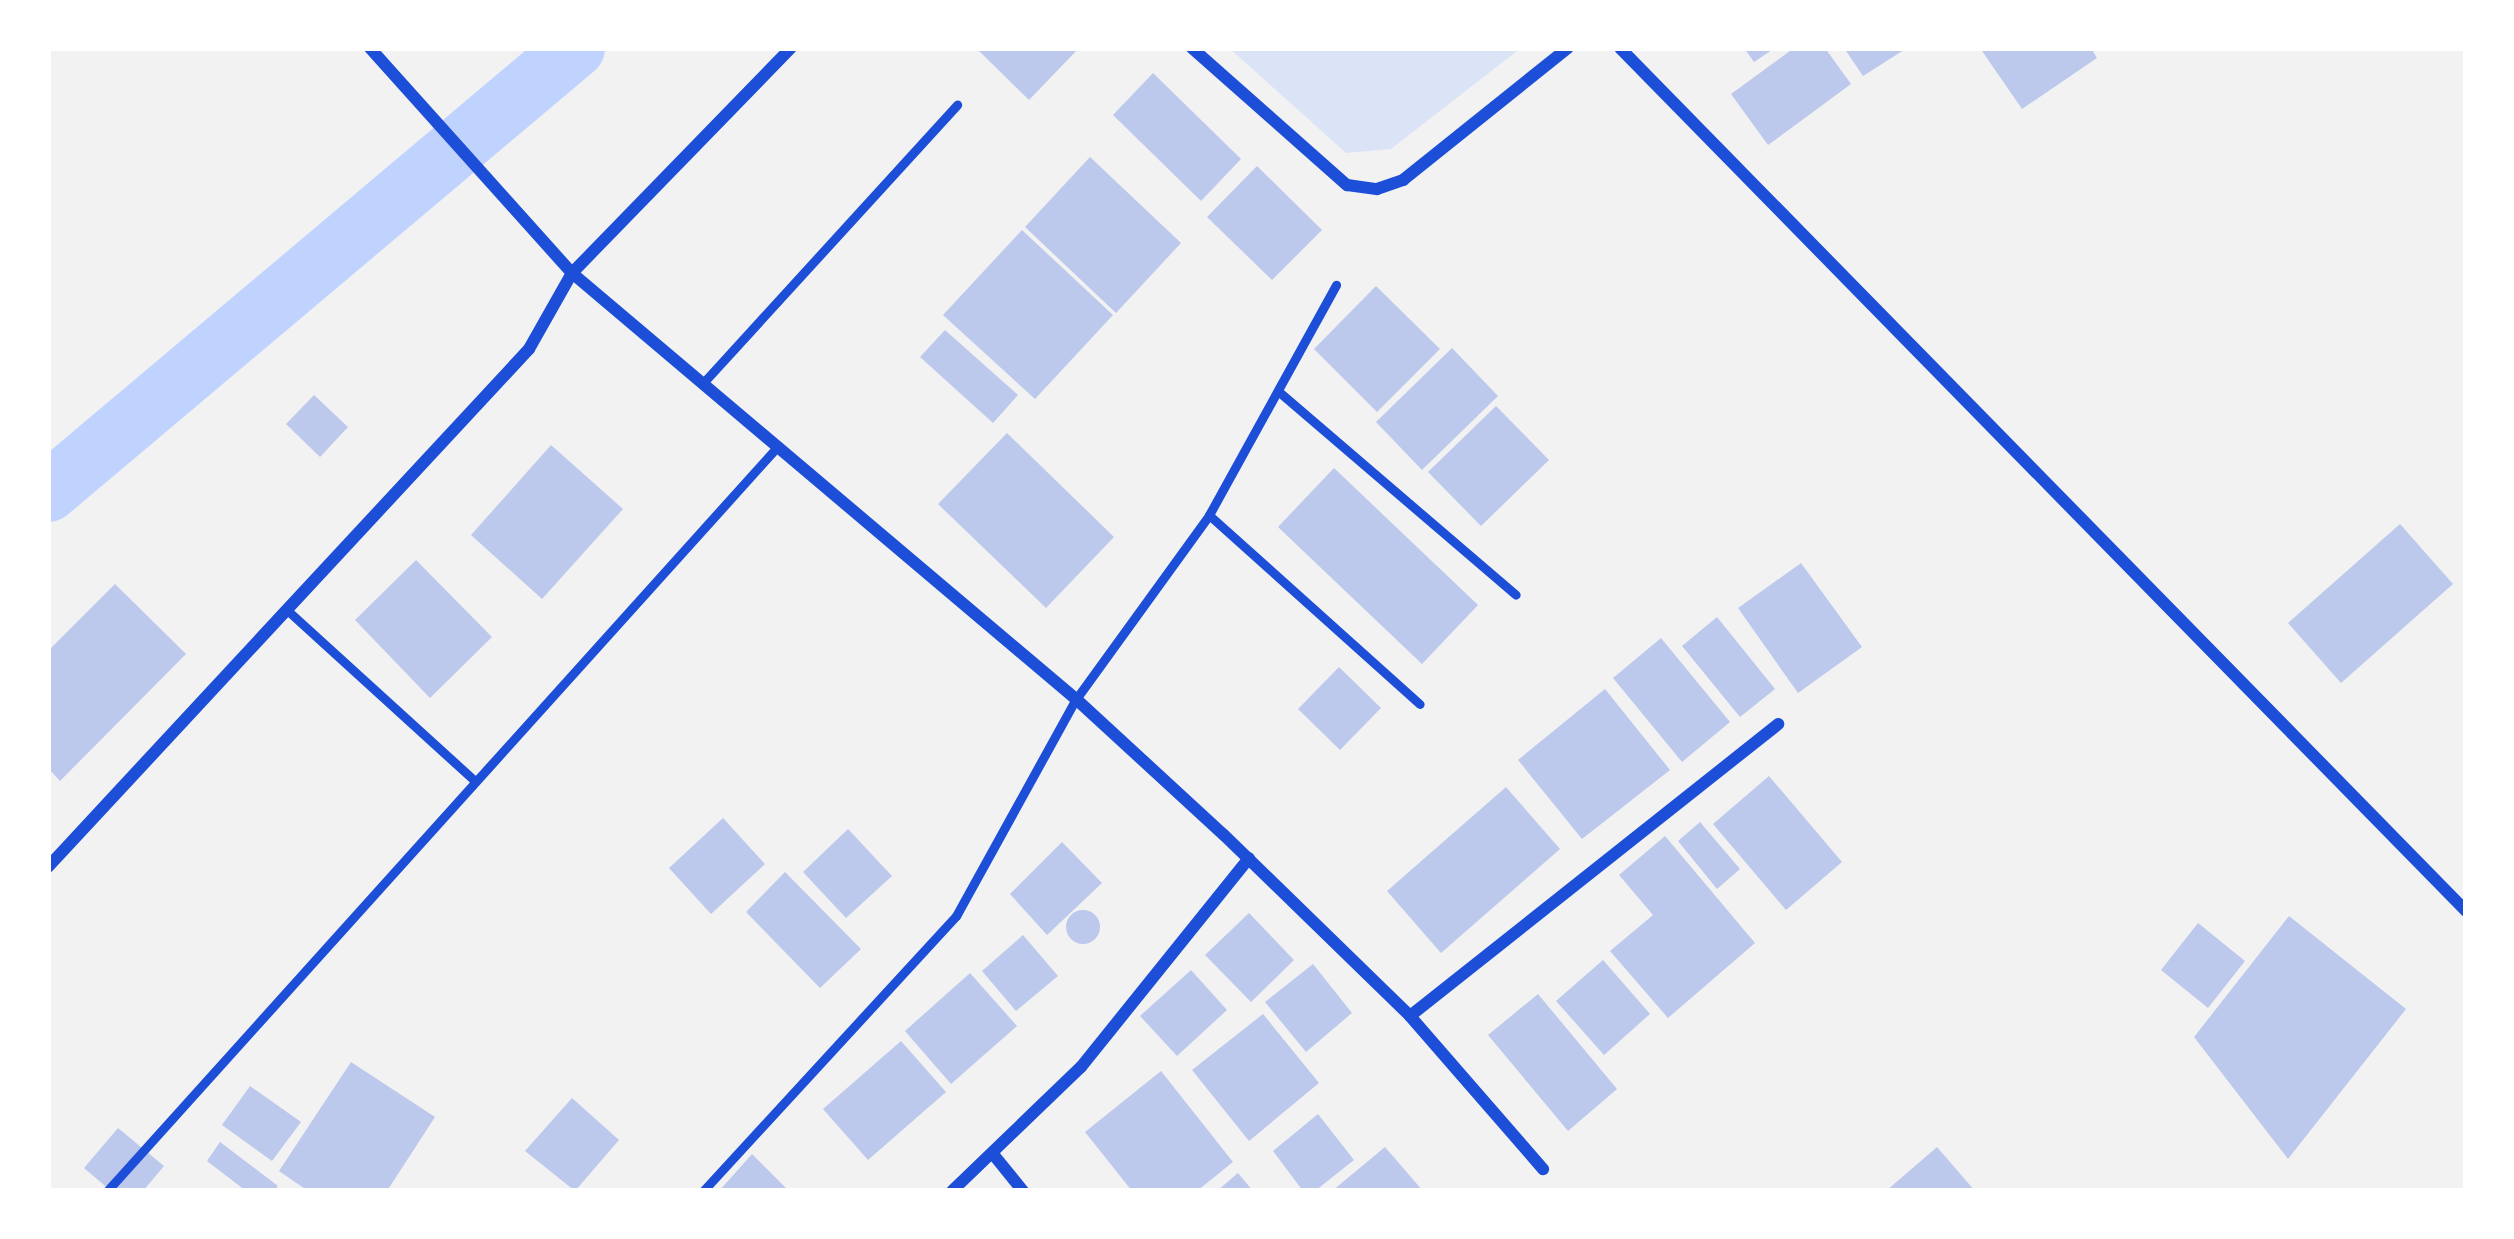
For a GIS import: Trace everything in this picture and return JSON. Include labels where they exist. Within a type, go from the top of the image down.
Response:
[{"type":"street","points":[[370,48],[572,273],[1076,699],[1249,858],[1410,1016],[1544,1169]]},
{"type":"street","points":[[48,867],[529,349],[572,273],[791,48]]},
{"type":"street","points":[[1192,48],[1347,185],[1377,189],[1403,180],[1568,48]]},
{"type":"street","points":[[1620,48],[2466,911]]},
{"type":"street","points":[[1410,1016],[1778,724]]},
{"type":"street","points":[[952,1191],[1081,1067],[1249,858]]},
{"type":"street","points":[[993,1154],[1023,1191]]},
{"type":"lane","points":[[704,383],[957,105]]},
{"type":"lane","points":[[703,1191],[956,916],[1076,699],[1209,515],[1336,285]]},
{"type":"lane","points":[[1278,392],[1516,595]]},
{"type":"lane","points":[[107,1191],[779,445]]},
{"type":"lane","points":[[1209,515],[1420,704]]},
{"type":"lane","points":[[287,610],[474,780]]},
{"type":"shaded area","points":[[1229,48],[1521,48],[1391,149],[1346,153]]},
{"type":"building","points":[[976,48],[1079,48],[1029,100]]},
{"type":"building","points":[[1744,48],[1775,48],[1754,62]]},
{"type":"building","points":[[1794,48],[1825,48],[1851,84],[1768,145],[1731,94]]},
{"type":"building","points":[[1844,48],[1907,48],[1863,76]]},
{"type":"building","points":[[1980,48],[2091,48],[2097,58],[2022,109]]},
{"type":"building","points":[[1153,73],[1241,159],[1201,201],[1113,115]]},
{"type":"building","points":[[1090,157],[1181,243],[1116,313],[1025,227]]},
{"type":"building","points":[[1257,166],[1322,230],[1272,280],[1207,217]]},
{"type":"building","points":[[1022,230],[1113,315],[1035,399],[943,315]]},
{"type":"building","points":[[1376,286],[1440,349],[1377,412],[1314,349]]},
{"type":"building","points":[[945,330],[1018,395],[993,423],[920,357]]},
{"type":"building","points":[[1452,348],[1498,396],[1422,470],[1376,422]]},
{"type":"building","points":[[314,395],[348,427],[320,457],[286,424]]},
{"type":"building","points":[[1496,406],[1549,460],[1481,526],[1428,472]]},
{"type":"building","points":[[1007,433],[1114,537],[1046,608],[938,504]]},
{"type":"building","points":[[551,445],[623,509],[542,599],[471,535]]},
{"type":"building","points":[[1334,468],[1478,605],[1422,664],[1278,527]]},
{"type":"building","points":[[2400,524],[2453,584],[2341,683],[2288,623]]},
{"type":"building","points":[[416,560],[492,637],[430,698],[355,620]]},
{"type":"building","points":[[1801,563],[1862,647],[1798,693],[1738,608]]},
{"type":"building","points":[[115,584],[186,654],[60,781],[48,768],[48,651]]},
{"type":"building","points":[[1717,617],[1775,689],[1740,717],[1682,646]]},
{"type":"building","points":[[1661,638],[1730,722],[1682,762],[1613,678]]},
{"type":"building","points":[[1339,667],[1381,708],[1340,750],[1298,709]]},
{"type":"building","points":[[1605,689],[1670,770],[1582,839],[1518,760]]},
{"type":"building","points":[[1769,776],[1842,862],[1786,910],[1713,824]]},
{"type":"building","points":[[1506,787],[1560,849],[1441,953],[1387,891]]},
{"type":"building","points":[[723,818],[765,864],[711,914],[669,868]]},
{"type":"building","points":[[1700,822],[1740,869],[1717,889],[1678,841]]},
{"type":"building","points":[[848,829],[892,876],[846,918],[803,872]]},
{"type":"building","points":[[1665,836],[1755,943],[1668,1018],[1610,951],[1653,915],[1619,875]]},
{"type":"building","points":[[1062,842],[1102,883],[1047,935],[1010,894]]},
{"type":"building","points":[[785,872],[861,949],[820,988],[746,912]]},
{"type":"building","points":[[1083,910],[1095,915],[1100,927],[1095,939],[1083,944],[1071,939],[1066,927],[1071,915]]},
{"type":"building","points":[[1249,913],[1294,960],[1251,1002],[1205,955]]},
{"type":"building","points":[[2289,916],[2406,1009],[2288,1159],[2194,1037]]},
{"type":"building","points":[[2198,923],[2245,961],[2208,1008],[2161,970]]},
{"type":"building","points":[[1023,935],[1058,976],[1016,1011],[982,971]]},
{"type":"building","points":[[1603,960],[1650,1014],[1604,1055],[1556,1001]]},
{"type":"building","points":[[1313,964],[1352,1013],[1306,1052],[1265,1002]]},
{"type":"building","points":[[1191,970],[1227,1010],[1177,1056],[1140,1016]]},
{"type":"building","points":[[970,973],[1017,1026],[951,1084],[905,1031]]},
{"type":"building","points":[[1538,994],[1617,1089],[1568,1131],[1488,1035]]},
{"type":"building","points":[[1263,1014],[1319,1083],[1249,1141],[1192,1070]]},
{"type":"building","points":[[901,1041],[946,1092],[868,1160],[823,1109]]},
{"type":"building","points":[[351,1062],[435,1117],[387,1191],[308,1191],[279,1171]]},
{"type":"building","points":[[1161,1071],[1233,1162],[1197,1191],[1132,1191],[1085,1132]]},
{"type":"building","points":[[250,1086],[301,1122],[272,1161],[222,1125]]},
{"type":"building","points":[[572,1098],[619,1140],[575,1191],[525,1151]]},
{"type":"building","points":[[1318,1114],[1354,1160],[1315,1191],[1303,1191],[1273,1151]]},
{"type":"building","points":[[118,1128],[164,1166],[143,1191],[111,1191],[84,1168]]},
{"type":"building","points":[[220,1142],[278,1186],[274,1191],[246,1191],[207,1161]]},
{"type":"building","points":[[1385,1147],[1423,1191],[1332,1191]]},
{"type":"building","points":[[1937,1147],[1975,1191],[1886,1191]]},
{"type":"building","points":[[752,1154],[789,1191],[719,1191]]},
{"type":"building","points":[[1238,1173],[1253,1191],[1217,1191]]},
{"type":"waterway","points":[[48,492],[575,48]]}]
